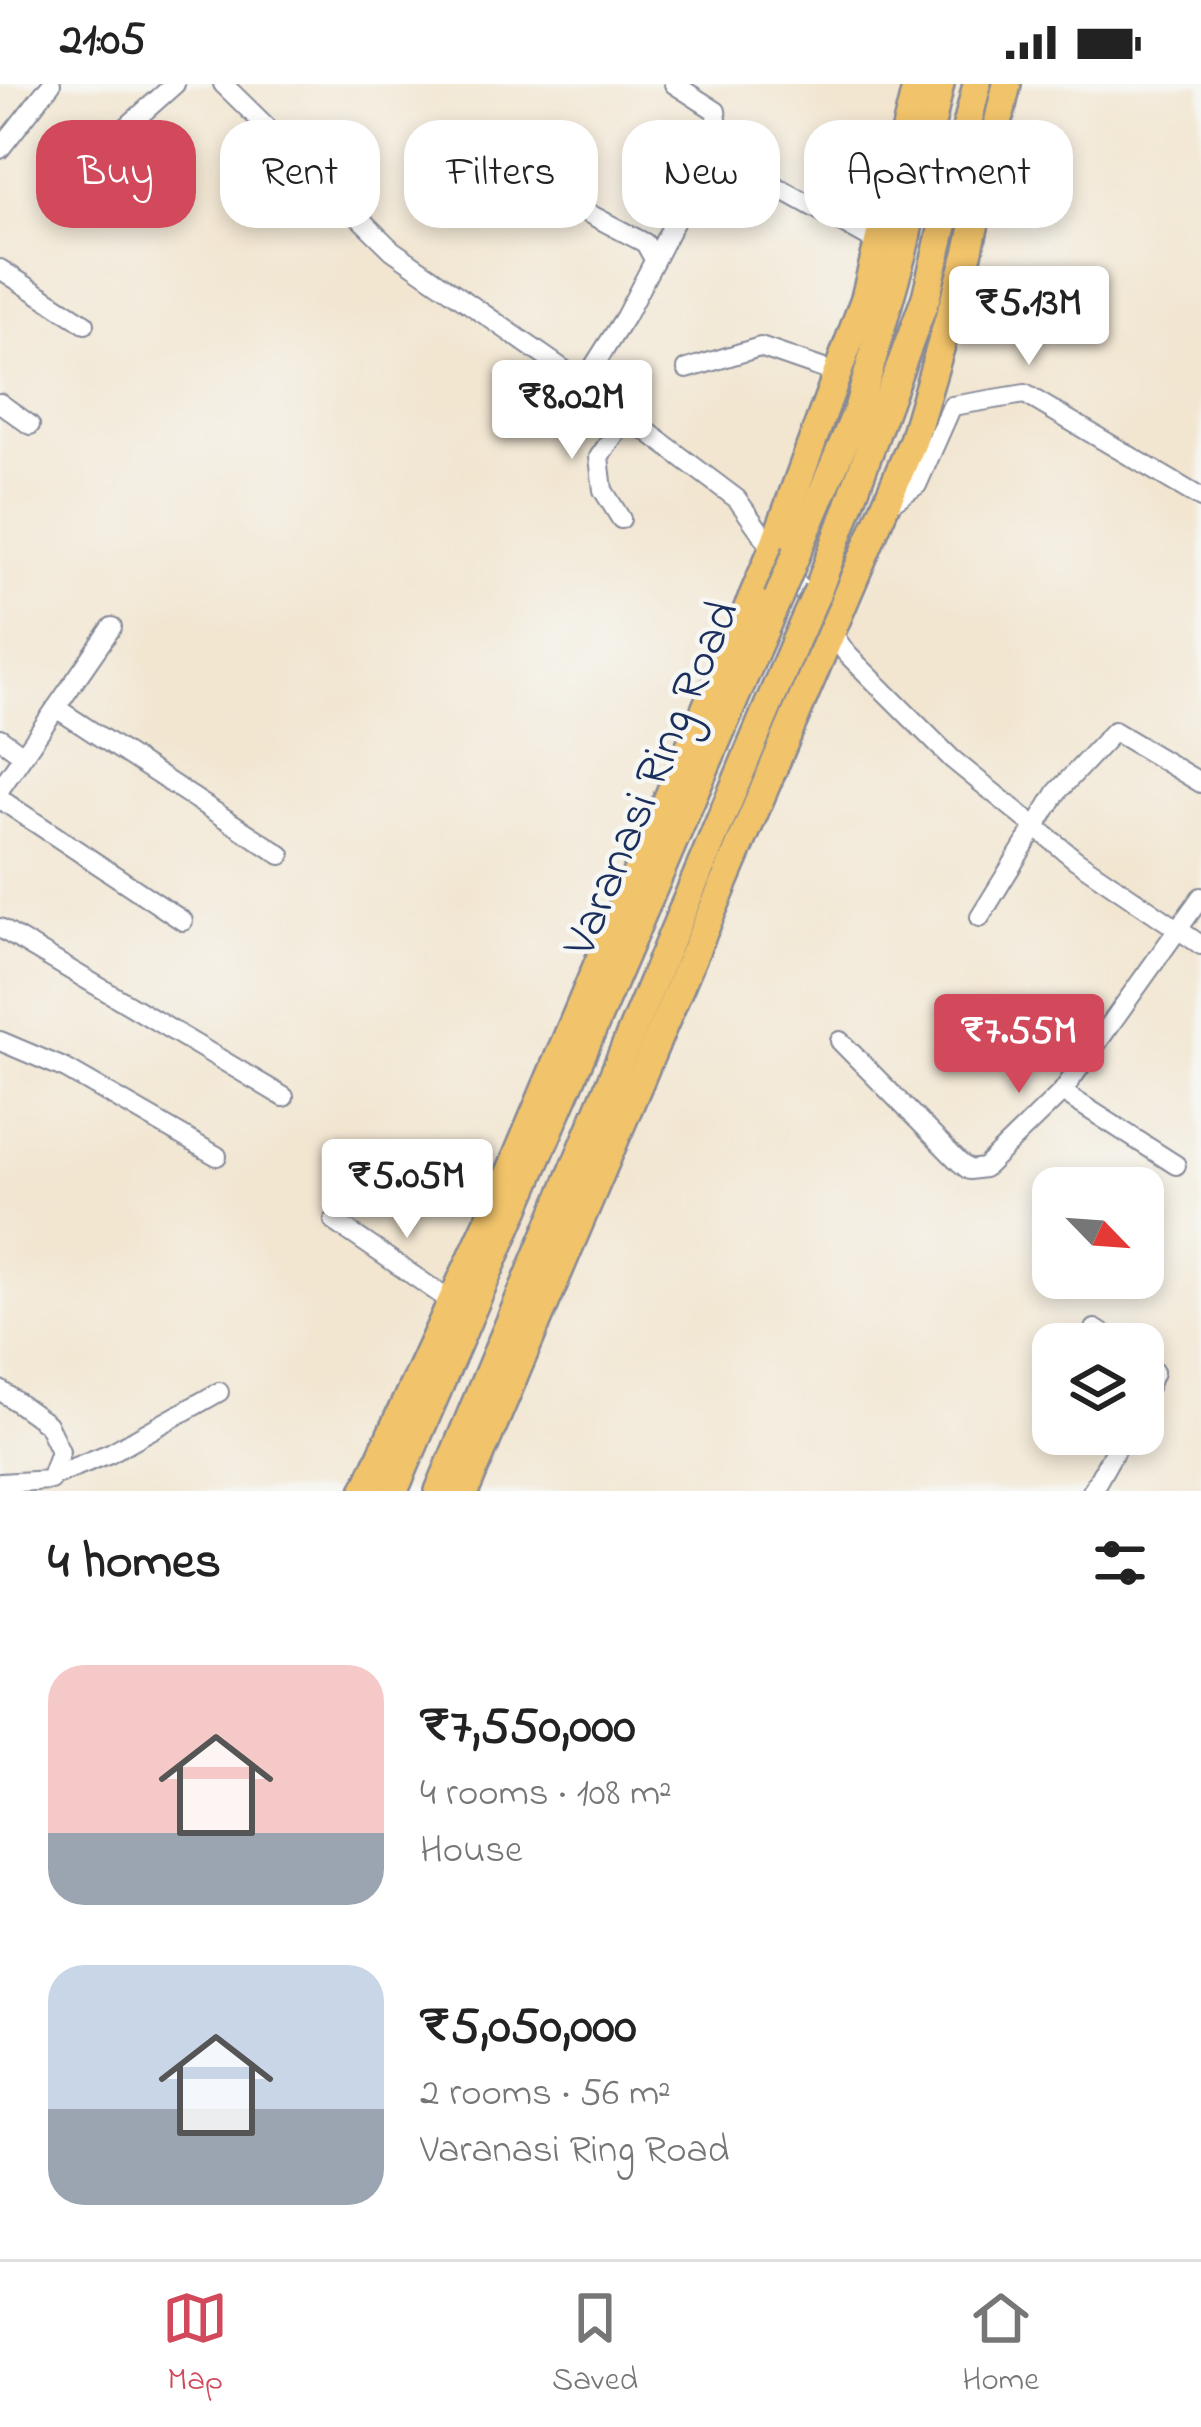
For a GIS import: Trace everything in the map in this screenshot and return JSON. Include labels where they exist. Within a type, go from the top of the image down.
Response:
[{"type":"highway","points":[[365,1491],[785,552],[878,244],[917,84]]},
{"type":"highway","name":"Varanasi Ring Road","points":[[394,1491],[446,1381],[778,598],[785,552],[858,410],[903,251],[940,84]]},
{"type":"highway","name":"Varanasi Ring Road","points":[[439,1491],[818,590],[926,297],[976,84]]},
{"type":"highway","points":[[465,1491],[913,440],[968,254],[1007,84]]},
{"type":"street","points":[[0,149],[50,84]]},
{"type":"street","points":[[134,120],[175,84]]},
{"type":"street","points":[[223,84],[392,250],[583,382],[736,499],[785,552],[832,634],[952,759],[1034,828],[1201,945]]},
{"type":"street","points":[[674,84],[716,111],[719,120]]},
{"type":"street","points":[[780,189],[878,244]]},
{"type":"street","points":[[598,218],[645,243],[654,259]]},
{"type":"street","points":[[583,382],[670,228]]},
{"type":"street","points":[[0,269],[85,324]]},
{"type":"street","points":[[687,369],[760,347],[838,374]]},
{"type":"street","points":[[885,507],[916,485],[952,406],[1025,394],[1201,498]]},
{"type":"street","points":[[0,403],[30,425]]},
{"type":"street","points":[[621,518],[598,473],[610,434],[628,415]]},
{"type":"street","points":[[0,789],[112,627]]},
{"type":"street","points":[[56,707],[281,855]]},
{"type":"street","points":[[980,917],[1057,792],[1114,731],[1201,782]]},
{"type":"street","points":[[0,738],[23,755]]},
{"type":"street","points":[[0,799],[183,921]]},
{"type":"street","points":[[840,1041],[969,1170],[984,1168],[1062,1092],[1201,897]]},
{"type":"street","points":[[0,928],[284,1097]]},
{"type":"street","points":[[0,1041],[66,1069],[217,1156]]},
{"type":"street","points":[[1062,1092],[1176,1165]]},
{"type":"street","points":[[334,1222],[452,1302]]},
{"type":"street","points":[[0,1390],[36,1413],[55,1433],[60,1451],[55,1475]]},
{"type":"street","points":[[0,1484],[44,1484],[219,1392]]},
{"type":"street","points":[[1092,1491],[1112,1455]]}]
